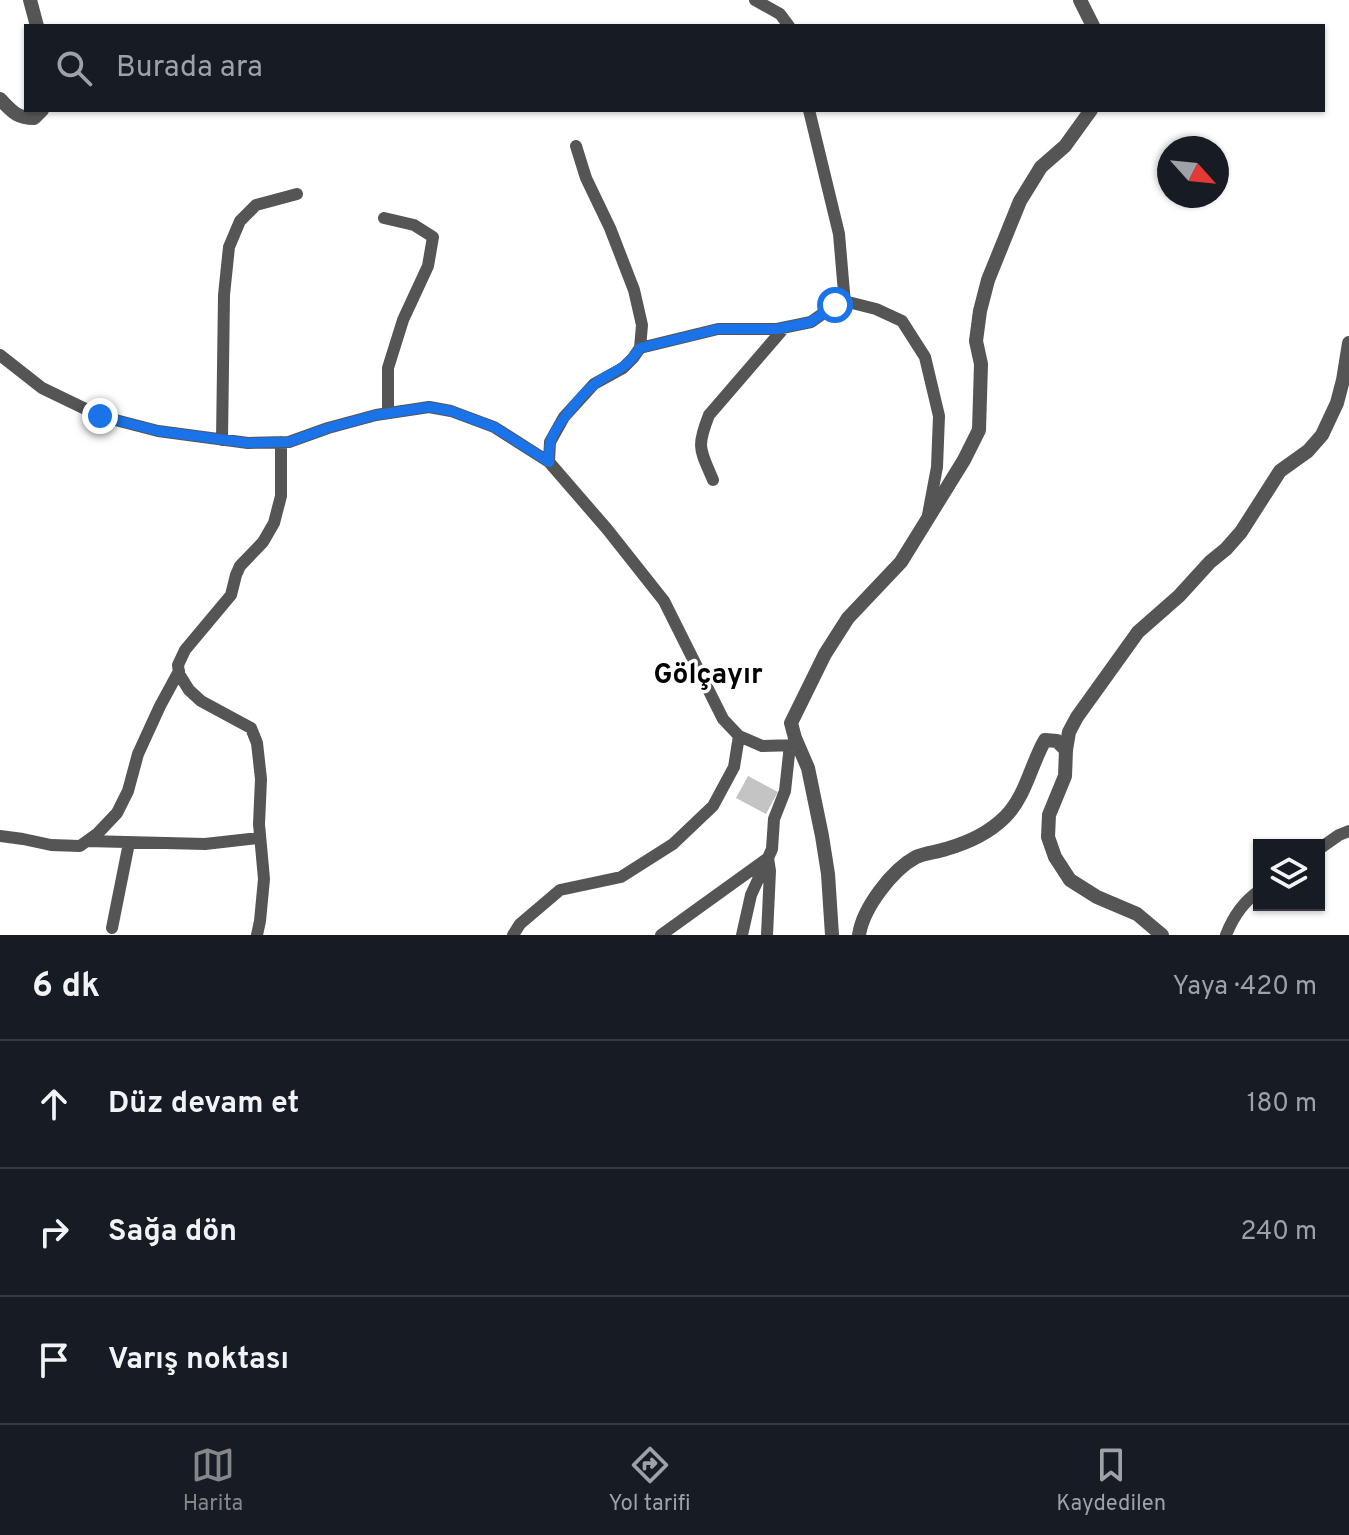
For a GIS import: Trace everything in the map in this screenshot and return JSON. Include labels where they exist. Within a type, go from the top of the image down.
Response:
[{"type":"street","points":[[30,0],[36,24]]},
{"type":"street","points":[[755,0],[780,14],[788,24]]},
{"type":"street","points":[[1080,0],[1092,24]]},
{"type":"street","points":[[0,99],[22,118],[34,118],[40,112]]},
{"type":"street","points":[[809,112],[839,234],[845,304]]},
{"type":"street","points":[[742,935],[751,895],[772,849],[774,819],[785,791],[794,745],[791,723],[825,654],[848,618],[901,562],[979,430],[981,364],[976,341],[988,280],[1020,201],[1041,167],[1065,146],[1090,112]]},
{"type":"street","points":[[549,462],[550,442],[564,417],[594,384],[623,368],[633,358],[640,348],[642,325],[634,290],[586,178],[576,146]]},
{"type":"street","points":[[222,440],[224,295],[229,247],[240,221],[256,205],[297,194]]},
{"type":"street","points":[[384,218],[414,225],[433,237],[428,266],[403,320],[388,368],[388,413]]},
{"type":"street","points":[[640,348],[718,329],[784,328],[811,322],[835,305],[852,303],[876,309],[902,321],[925,357],[939,416],[937,467],[928,519]]},
{"type":"street","points":[[713,480],[700,448],[709,415],[784,328]]},
{"type":"street","points":[[1162,935],[1137,914],[1097,897],[1070,880],[1055,857],[1048,837],[1049,815],[1065,776],[1069,732],[1138,632],[1226,549],[1241,532],[1280,471],[1308,451],[1322,435],[1337,403],[1349,343]]},
{"type":"street","points":[[0,355],[42,388],[100,416],[158,431],[248,443],[289,442],[328,428],[388,413],[429,407],[451,411],[494,427],[549,462],[607,529],[664,601],[723,719],[739,736],[762,746],[794,745]]},
{"type":"street","points":[[257,935],[264,879],[259,838],[261,779],[257,743],[251,728],[201,701],[189,690],[178,665],[185,650],[231,595],[240,566],[263,542],[274,523],[281,496],[281,442]]},
{"type":"street","points":[[0,836],[51,845],[80,846],[98,833],[117,813],[128,791],[138,754],[179,671]]},
{"type":"street","points":[[513,935],[520,924],[560,890],[621,877],[673,844],[713,806],[734,767],[739,736]]},
{"type":"street","points":[[859,935],[861,923],[883,887],[917,856],[977,838],[1004,818],[1015,805],[1045,740],[1057,741],[1066,750]]},
{"type":"street","points":[[794,745],[808,768],[817,812],[828,874],[832,935]]},
{"type":"street","points":[[1325,845],[1349,831]]},
{"type":"street","points":[[87,841],[205,844],[259,838]]},
{"type":"street","points":[[112,928],[129,843]]},
{"type":"street","points":[[661,935],[768,858]]},
{"type":"street","points":[[767,935],[768,858]]},
{"type":"street","points":[[1226,935],[1233,917],[1253,895]]},
{"type":"building","points":[[748,776],[778,792],[766,814],[736,798]]},
{"type":"district","name":"Gölçayır","points":[[708,673]]},
{"type":"route","points":[[100,416],[158,431],[248,443],[289,442],[376,415],[429,407],[451,411],[494,427],[549,462],[550,442],[564,417],[594,384],[623,368],[640,348],[718,329],[777,329],[811,322],[835,305]]}]
